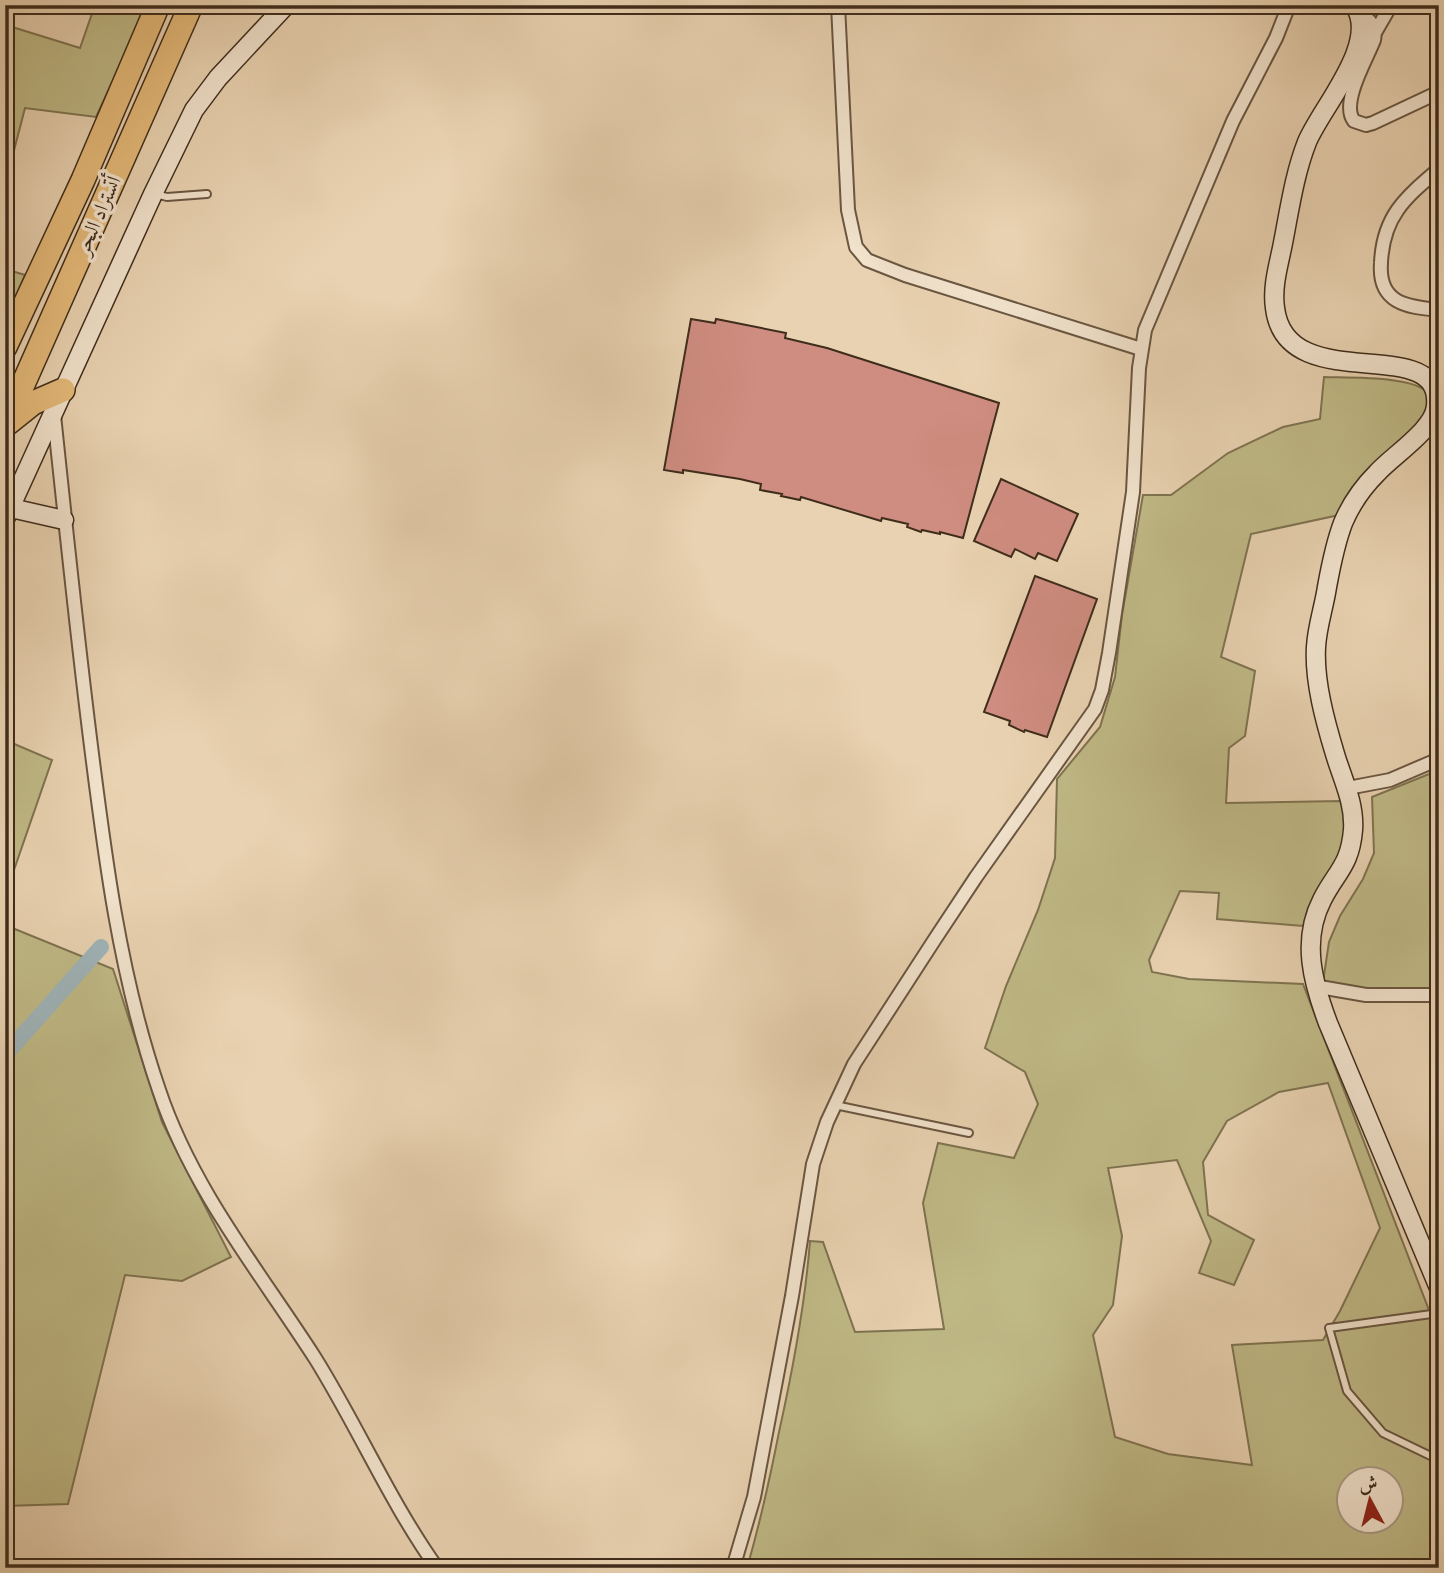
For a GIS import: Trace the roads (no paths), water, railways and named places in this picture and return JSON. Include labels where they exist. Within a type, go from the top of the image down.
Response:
[{"type":"highway","name":"أتستراد البحر","points":[[5,347],[83,180],[158,5]]},
{"type":"highway","name":"أتستراد البحر","points":[[5,425],[191,5]]},
{"type":"highway","points":[[5,425],[33,403],[63,390]]},
{"type":"main road","points":[[64,520],[8,514],[153,194],[194,110],[218,78],[286,5]]},
{"type":"main road","points":[[1356,8],[1361,33],[1356,53],[1310,135],[1300,166],[1277,272],[1275,307],[1280,325],[1297,347],[1323,359],[1408,368],[1422,374],[1435,392],[1436,407],[1429,425],[1378,472],[1351,506],[1333,552],[1316,643],[1316,660],[1335,753],[1348,788],[1354,826],[1350,850],[1342,872],[1322,900],[1312,928],[1310,954],[1314,986],[1439,1288]]},
{"type":"street","points":[[838,5],[848,210],[856,247],[867,260],[905,275],[1141,349]]},
{"type":"street","points":[[733,1568],[754,1497],[792,1296],[813,1164],[854,1064],[969,887],[1095,709],[1102,690],[1133,492],[1141,349],[1145,330],[1233,121],[1276,38],[1289,5]]},
{"type":"street","points":[[1391,5],[1376,31],[1350,99],[1348,110],[1354,121],[1366,125],[1373,123],[1439,92]]},
{"type":"street","points":[[1356,8],[1369,19],[1376,31]]},
{"type":"street","points":[[1439,169],[1403,203],[1385,230],[1380,272],[1385,290],[1390,296],[1417,308],[1439,310]]},
{"type":"street","points":[[54,413],[104,855],[125,964],[159,1090],[186,1158],[203,1188],[316,1361],[394,1500],[437,1568]]},
{"type":"street","points":[[1348,788],[1390,780],[1439,759]]},
{"type":"street","points":[[1314,986],[1366,995],[1439,995]]},
{"type":"lane","points":[[153,194],[167,197],[207,194]]},
{"type":"lane","points":[[835,1105],[969,1133]]},
{"type":"lane","points":[[1439,1313],[1329,1328],[1347,1391],[1383,1433],[1439,1461]]},
{"type":"waterway","points":[[5,1055],[101,947]]}]
